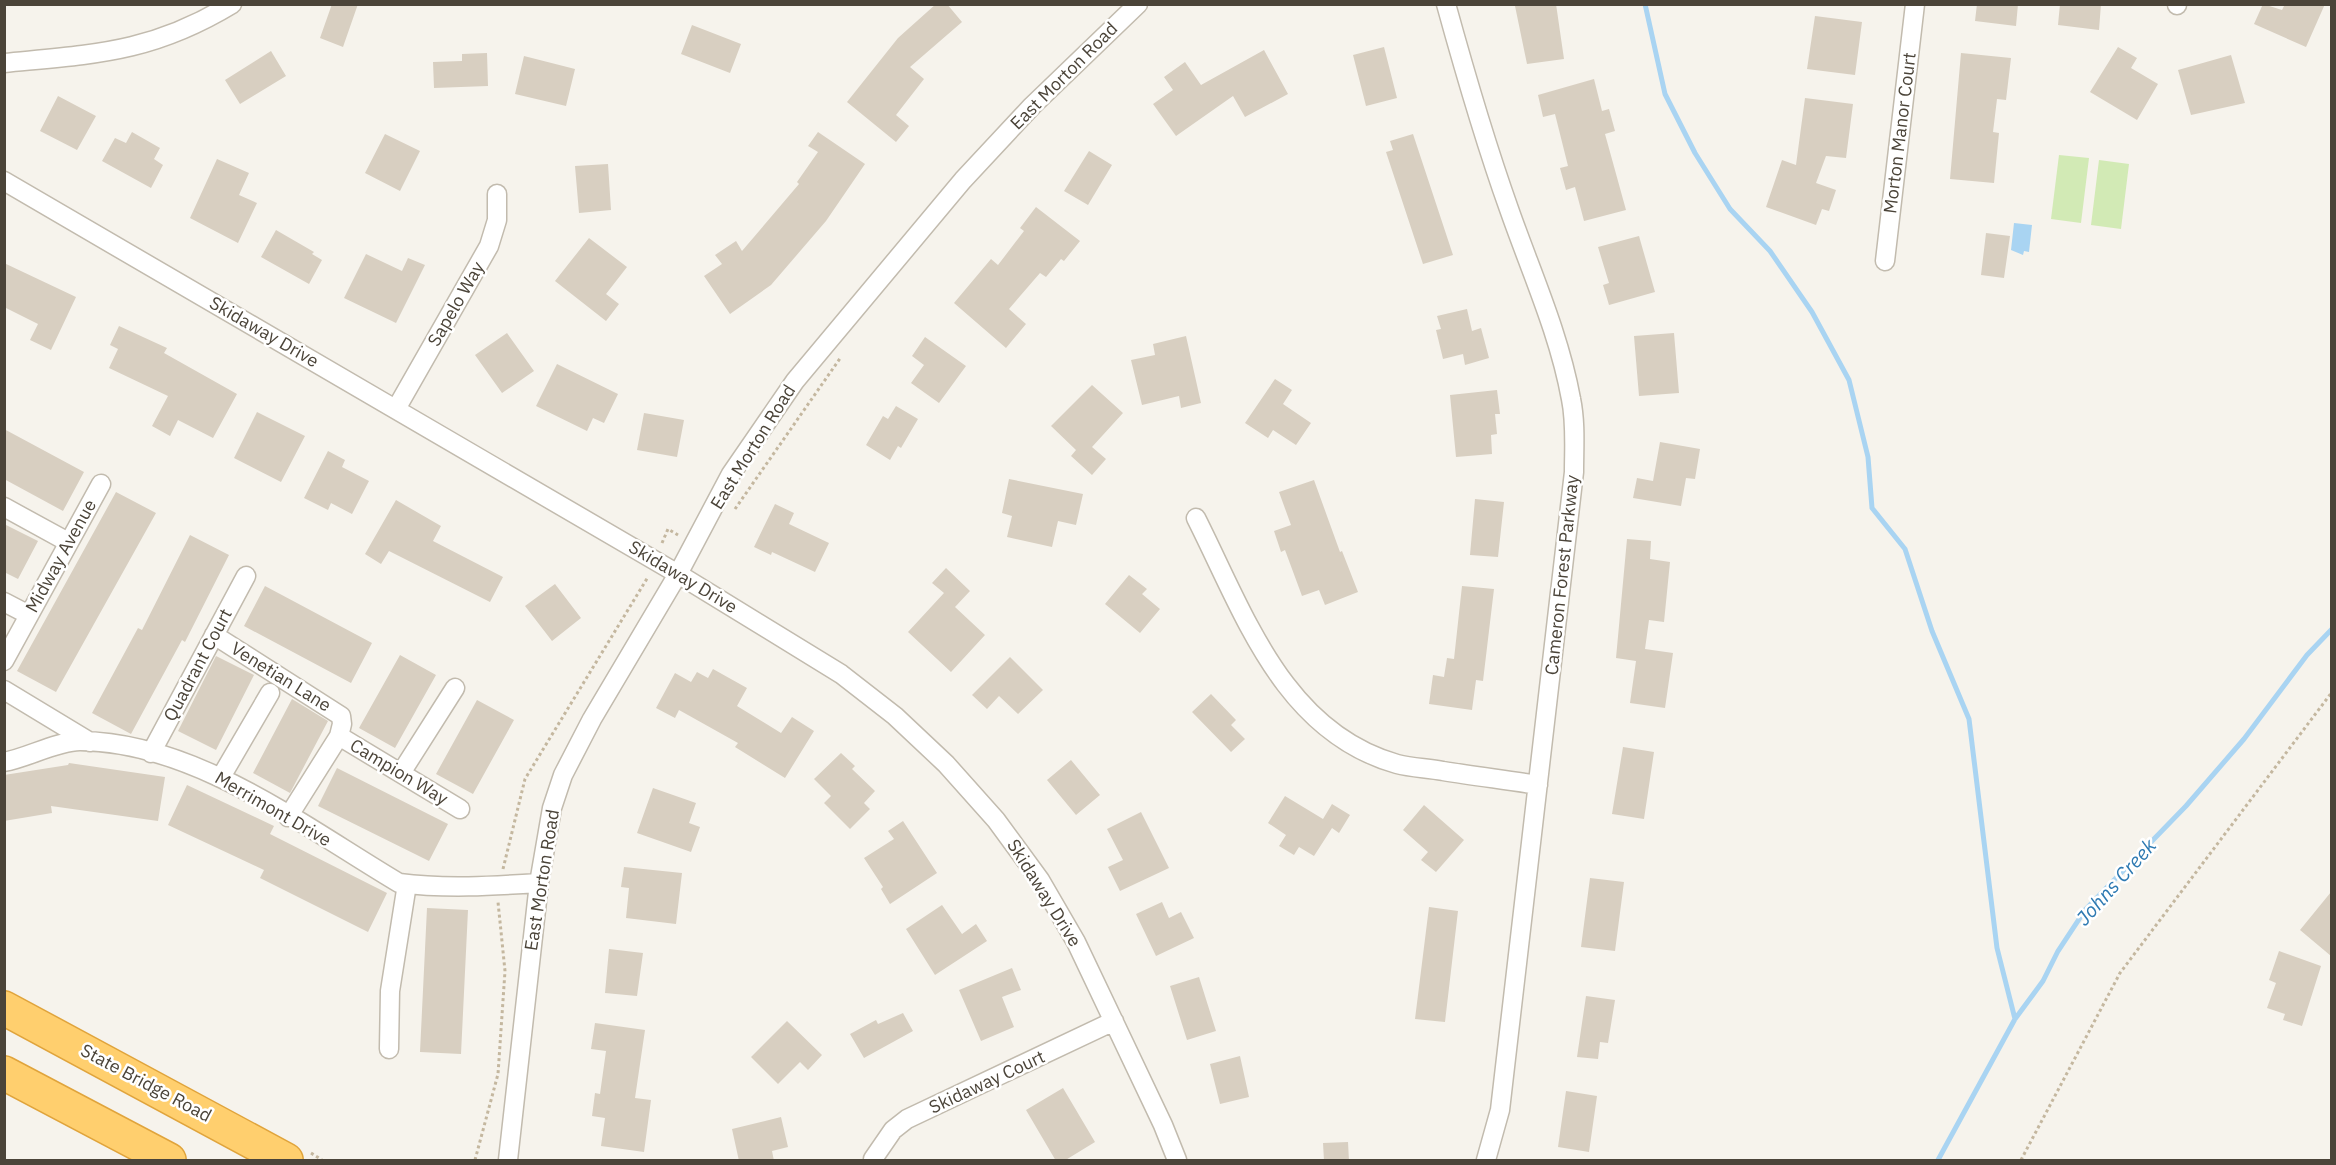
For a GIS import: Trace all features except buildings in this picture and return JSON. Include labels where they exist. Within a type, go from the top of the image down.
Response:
[{"type":"highway","name":"State Bridge Road","points":[[4,1008],[286,1161]]},
{"type":"highway","points":[[4,1073],[169,1161]]},
{"type":"street","points":[[4,63],[114,52],[155,42],[195,26],[232,4]]},
{"type":"street","name":"East Morton Road","points":[[508,1161],[539,883],[552,808],[563,775],[592,719],[678,574],[731,474],[795,381],[963,180],[1032,106],[1138,4]]},
{"type":"street","name":"Cameron Forest Parkway","points":[[1446,4],[1472,98],[1559,345],[1572,401],[1574,472],[1500,1110],[1486,1161]]},
{"type":"street","name":"Morton Manor Court","points":[[1885,261],[1915,4]]},
{"type":"street","name":"Skidaway Drive","points":[[4,181],[654,559],[841,674],[895,716],[946,765],[996,820],[1040,880],[1076,942],[1177,1161]]},
{"type":"street","name":"Sapelo Way","points":[[396,409],[489,246],[497,220],[496,194]]},
{"type":"street","name":"Midway Avenue","points":[[4,661],[101,484]]},
{"type":"street","points":[[4,507],[68,542]]},
{"type":"street","points":[[1196,518],[1272,668],[1296,700],[1323,726],[1356,747],[1397,764],[1538,785]]},
{"type":"street","name":"Quadrant Court","points":[[151,753],[246,576]]},
{"type":"street","points":[[4,602],[29,615]]},
{"type":"street","name":"Venetian Lane","points":[[214,635],[332,708],[340,716],[342,724],[339,736],[288,817]]},
{"type":"street","points":[[401,773],[455,688]]},
{"type":"street","points":[[4,690],[92,743]]},
{"type":"street","points":[[220,777],[270,693]]},
{"type":"street","name":"Campion Way","points":[[339,736],[460,809]]},
{"type":"street","name":"Merrimont Drive","points":[[4,762],[77,741],[151,753],[183,761],[220,777],[399,883],[500,886],[539,883]]},
{"type":"street","points":[[389,1049],[390,991],[407,884]]},
{"type":"street","name":"Skidaway Court","points":[[873,1159],[893,1130],[907,1119],[1114,1021]]},
{"type":"path","points":[[733,511],[841,356]]},
{"type":"path","points":[[476,1161],[498,1074],[505,971],[497,910],[500,886],[505,853],[525,779],[648,578],[668,530],[694,544]]},
{"type":"path","points":[[2021,1161],[2120,973],[2331,692]]},
{"type":"green space","points":[[2059,155],[2089,158],[2081,223],[2051,219]]},
{"type":"green space","points":[[2099,160],[2129,164],[2121,229],[2091,225]]},
{"type":"water","points":[[2014,223],[2032,225],[2029,252],[2024,251],[2023,255],[2011,250]]},
{"type":"waterway","points":[[1645,4],[1665,94],[1695,153],[1730,209],[1770,251],[1812,312],[1849,380],[1868,457],[1872,508],[1905,549],[1932,631],[1969,719],[1997,948],[2015,1019]]},
{"type":"waterway","name":"Johns Creek","points":[[1938,1160],[2015,1019],[2043,981],[2058,951],[2085,910],[2186,806],[2244,739],[2307,655],[2332,629]]}]
